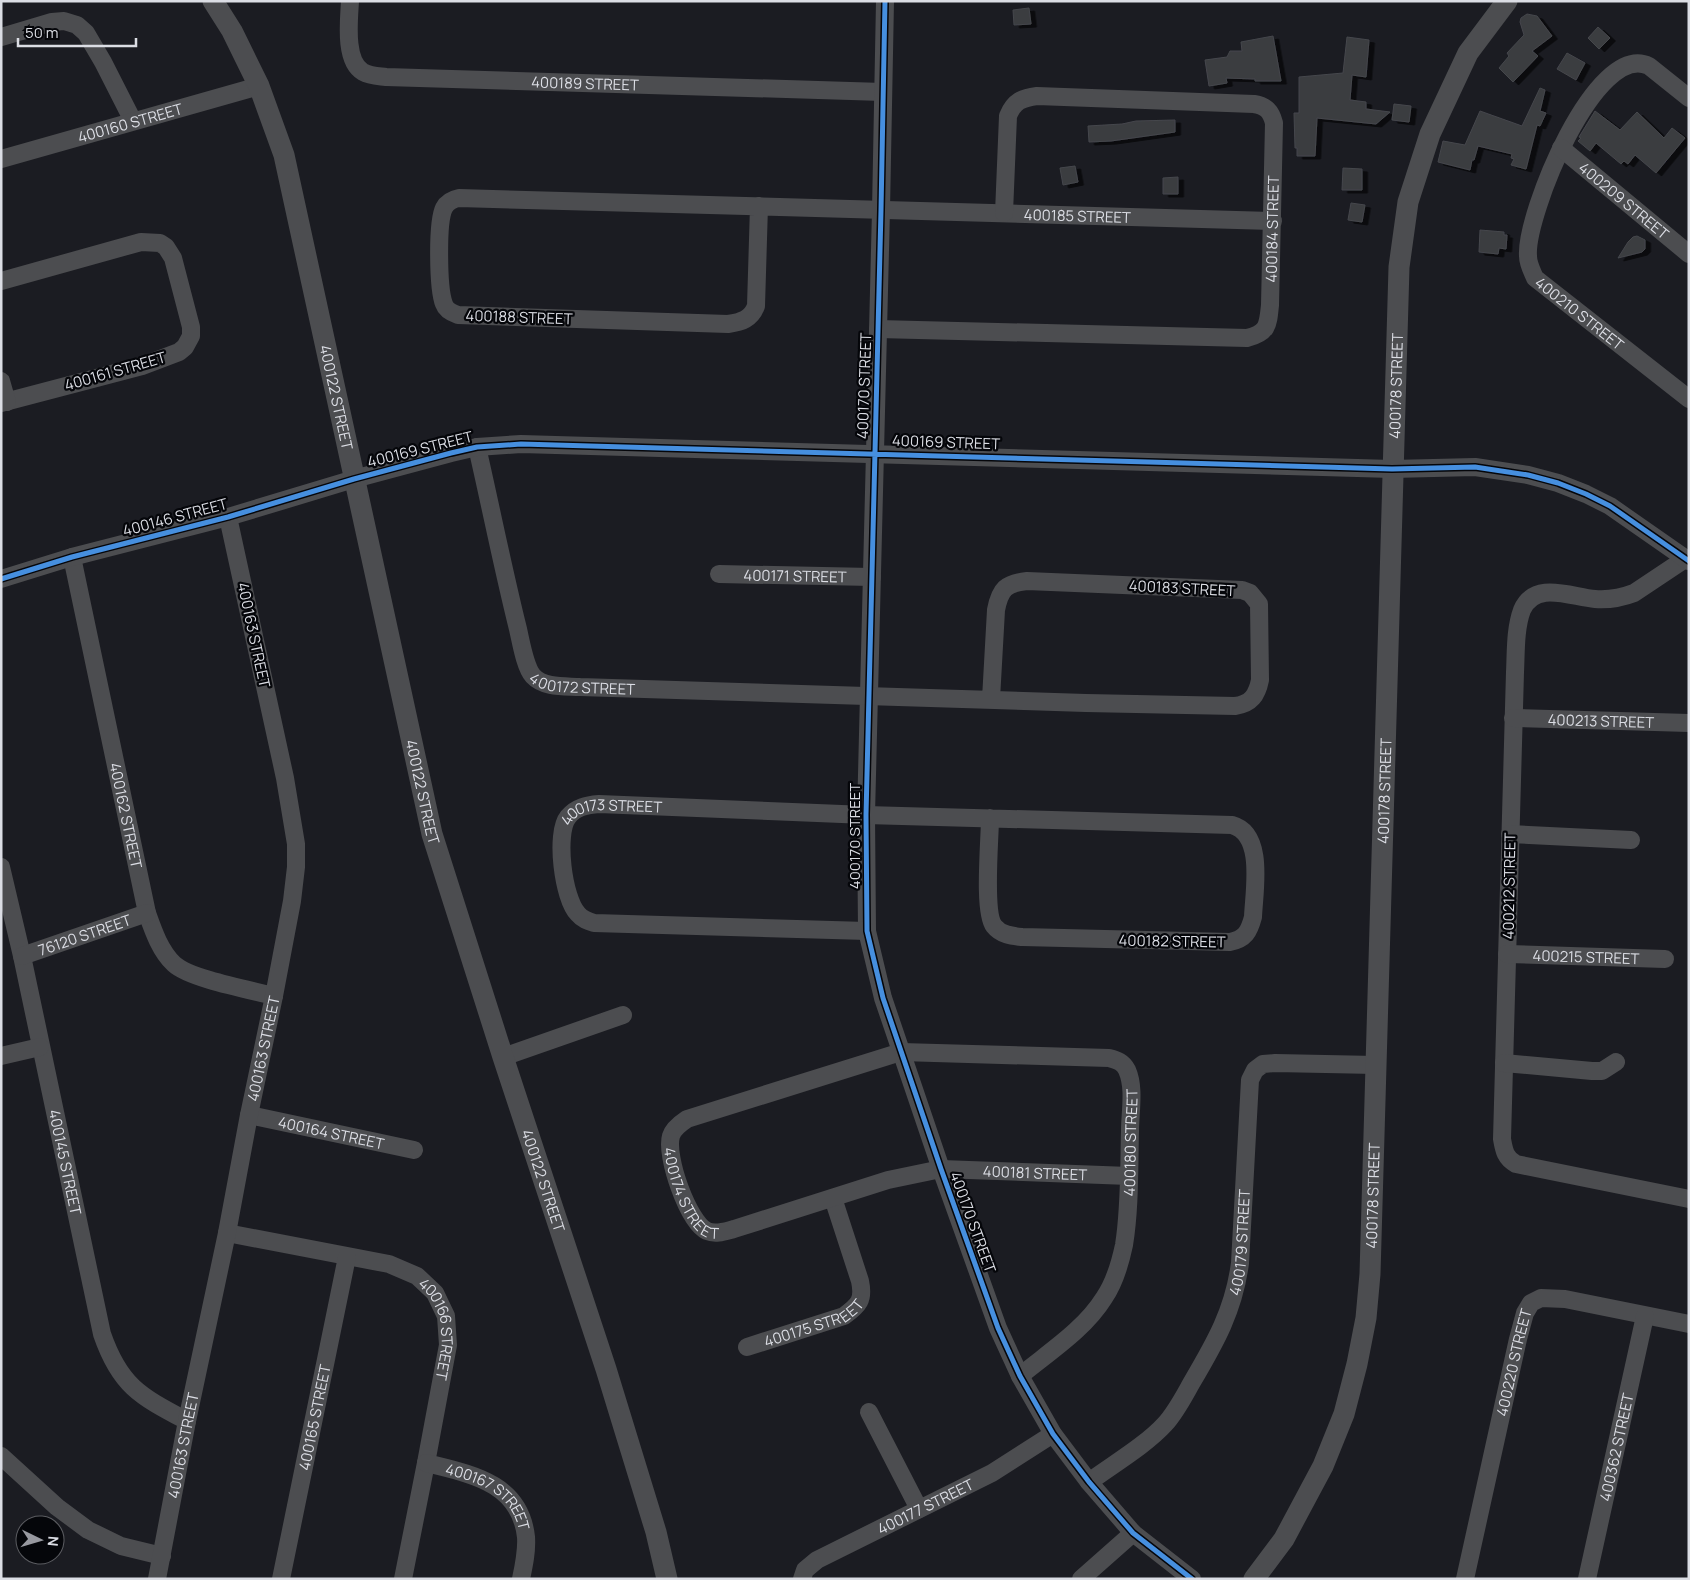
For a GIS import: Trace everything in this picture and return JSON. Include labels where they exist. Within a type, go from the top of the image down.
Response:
[{"type":"street","name":"400122 STREET","points":[[213,1],[232,31],[259,86],[284,155],[432,834],[608,1378],[656,1532],[667,1579]]},
{"type":"street","name":"400189 STREET","points":[[350,1],[349,30],[352,59],[356,67],[362,72],[371,75],[883,92]]},
{"type":"street","name":"400170 STREET","points":[[885,1],[868,696],[867,931],[883,998],[941,1170],[998,1328],[1020,1376],[1053,1434],[1089,1482],[1133,1533],[1192,1579]]},
{"type":"street","name":"400178 STREET","points":[[1254,1579],[1284,1539],[1323,1466],[1344,1414],[1357,1364],[1366,1318],[1370,1274],[1399,267],[1408,202],[1430,134],[1468,53],[1507,1]]},
{"type":"street","points":[[1,37],[52,22],[64,21],[77,25],[86,33],[133,121]]},
{"type":"street","name":"400210 STREET","points":[[1689,98],[1650,66],[1643,63],[1635,62],[1626,65],[1616,71],[1601,85],[1579,115],[1550,171],[1531,232],[1528,256],[1530,268],[1535,278],[1689,399]]},
{"type":"street","name":"400160 STREET","points":[[1,159],[259,86]]},
{"type":"street","name":"400184 STREET","points":[[878,329],[1247,338],[1258,335],[1265,328],[1269,320],[1274,123],[1272,114],[1261,105],[1025,97],[1012,106],[1008,116],[1005,143],[1004,213]]},
{"type":"street","name":"400209 STREET","points":[[1561,148],[1689,254]]},
{"type":"street","name":"400188 STREET","points":[[759,206],[756,306],[753,313],[747,319],[739,322],[728,324],[458,315],[450,312],[444,305],[441,287],[440,219],[444,206],[453,199],[475,198],[759,206],[881,210]]},
{"type":"street","name":"400185 STREET","points":[[881,210],[1272,222]]},
{"type":"street","name":"400161 STREET","points":[[1,281],[141,242],[160,243],[166,247],[173,258],[191,327],[189,341],[179,352],[142,366],[4,403],[1,381]]},
{"type":"street","name":"400169 STREET","points":[[354,479],[477,447],[521,444],[1392,469],[1475,467],[1558,483],[1586,494],[1610,506],[1687,560]]},
{"type":"street","name":"400172 STREET","points":[[477,447],[508,590],[524,653],[532,675],[539,681],[548,684],[580,687],[868,696]]},
{"type":"street","name":"400146 STREET","points":[[1,579],[72,557],[228,517],[354,479]]},
{"type":"street","name":"400163 STREET","points":[[157,1579],[274,996],[292,901],[296,867],[296,844],[285,778],[228,517]]},
{"type":"street","name":"400162 STREET","points":[[72,557],[147,913],[162,950],[174,965],[190,974],[274,996]]},
{"type":"street","name":"400212 STREET","points":[[1687,560],[1634,593],[1620,597],[1596,599],[1546,592],[1536,594],[1522,610],[1517,630],[1513,718],[1502,1139],[1505,1153],[1509,1160],[1516,1164],[1689,1199]]},
{"type":"street","name":"400171 STREET","points":[[719,574],[872,577]]},
{"type":"street","name":"400183 STREET","points":[[868,696],[1096,704],[1243,705],[1255,697],[1260,680],[1259,604],[1250,593],[1242,590],[1018,582],[1009,586],[999,595],[996,610],[991,699]]},
{"type":"street","name":"400213 STREET","points":[[1513,718],[1689,723]]},
{"type":"street","name":"400173 STREET","points":[[866,815],[587,805],[575,810],[567,818],[563,828],[562,854],[564,881],[570,900],[577,913],[584,919],[594,923],[867,931]]},
{"type":"street","name":"400182 STREET","points":[[866,815],[990,818],[1232,825],[1238,826],[1249,836],[1254,849],[1253,918],[1250,928],[1239,940],[1230,942],[1022,937],[1002,933],[991,922],[988,906],[990,818]]},
{"type":"street","points":[[1510,834],[1631,840]]},
{"type":"street","name":"400145 STREET","points":[[1,867],[22,956],[102,1334],[109,1354],[122,1376],[139,1394],[187,1422]]},
{"type":"street","name":"76120 STREET","points":[[22,956],[147,913]]},
{"type":"street","name":"400215 STREET","points":[[1507,954],[1665,959]]},
{"type":"street","points":[[503,1057],[623,1015]]},
{"type":"street","points":[[1,1056],[40,1047]]},
{"type":"street","name":"400180 STREET","points":[[901,1052],[1109,1058],[1120,1061],[1126,1068],[1131,1087],[1129,1176],[1124,1244],[1118,1270],[1104,1299],[1082,1325],[1020,1376]]},
{"type":"street","name":"400174 STREET","points":[[901,1052],[687,1119],[671,1134],[670,1146],[679,1186],[698,1224],[714,1232],[728,1230],[888,1180],[941,1170]]},
{"type":"street","points":[[1504,1063],[1602,1071],[1616,1062]]},
{"type":"street","name":"400179 STREET","points":[[1089,1482],[1165,1424],[1220,1334],[1238,1284],[1247,1111],[1250,1080],[1255,1070],[1263,1064],[1275,1063],[1376,1066]]},
{"type":"street","name":"400164 STREET","points":[[249,1115],[414,1150]]},
{"type":"street","name":"400181 STREET","points":[[941,1170],[1129,1176]]},
{"type":"street","name":"400175 STREET","points":[[747,1347],[844,1316],[855,1308],[860,1301],[862,1295],[860,1281],[833,1198]]},
{"type":"street","name":"400166 STREET","points":[[227,1233],[389,1264],[417,1276],[435,1293],[446,1316],[448,1345],[403,1579]]},
{"type":"street","name":"400165 STREET","points":[[282,1579],[347,1256]]},
{"type":"street","name":"400220 STREET","points":[[1465,1579],[1518,1339],[1525,1313],[1531,1303],[1540,1298],[1565,1299],[1689,1324]]},
{"type":"street","name":"400362 STREET","points":[[1587,1579],[1645,1316]]},
{"type":"street","points":[[869,1412],[920,1509]]},
{"type":"street","name":"400177 STREET","points":[[802,1579],[809,1566],[817,1560],[992,1473],[1053,1434]]},
{"type":"street","points":[[1,1456],[56,1507],[88,1530],[121,1546],[162,1556]]},
{"type":"street","name":"400167 STREET","points":[[426,1463],[480,1478],[496,1485],[506,1493],[516,1507],[526,1536],[521,1579]]},
{"type":"street","points":[[1081,1579],[1133,1533]]},
{"type":"building","points":[[1029,8],[1031,24],[1014,25],[1013,10]]},
{"type":"building","points":[[1527,14],[1537,16],[1552,36],[1532,51],[1538,56],[1513,82],[1499,68],[1509,56],[1507,53],[1524,35],[1520,22],[1521,18]]},
{"type":"building","points":[[1598,27],[1610,38],[1599,49],[1588,38]]},
{"type":"building","points":[[1273,36],[1281,81],[1226,78],[1227,83],[1209,86],[1205,60],[1227,57],[1230,51],[1242,51],[1241,42]]},
{"type":"building","points":[[1347,37],[1369,40],[1366,77],[1352,75],[1350,100],[1366,102],[1366,109],[1390,112],[1376,124],[1317,118],[1315,156],[1297,156],[1294,113],[1299,113],[1299,77],[1343,73]]},
{"type":"building","points":[[1567,53],[1585,63],[1576,80],[1557,69]]},
{"type":"building","points":[[1540,88],[1545,90],[1540,111],[1546,113],[1540,126],[1537,125],[1526,169],[1511,165],[1514,159],[1511,158],[1512,154],[1478,146],[1470,170],[1438,162],[1443,141],[1465,145],[1480,111],[1522,126]]},
{"type":"building","points":[[1394,104],[1411,106],[1409,122],[1392,120]]},
{"type":"building","points":[[1595,111],[1620,130],[1637,112],[1664,138],[1672,128],[1685,138],[1656,173],[1635,155],[1628,164],[1624,161],[1621,164],[1596,143],[1590,151],[1578,141]]},
{"type":"building","points":[[1175,120],[1175,132],[1111,141],[1089,142],[1088,126],[1122,124],[1136,121]]},
{"type":"building","points":[[1075,166],[1078,182],[1063,185],[1060,168]]},
{"type":"building","points":[[1343,168],[1362,169],[1362,190],[1342,190]]},
{"type":"building","points":[[1178,177],[1178,194],[1163,194],[1163,178]]},
{"type":"building","points":[[1351,203],[1365,205],[1362,222],[1348,220]]},
{"type":"building","points":[[1480,230],[1504,232],[1504,235],[1507,235],[1506,249],[1499,248],[1498,254],[1479,252]]},
{"type":"building","points":[[1637,236],[1645,240],[1645,249],[1642,252],[1618,258],[1628,242]]},
{"type":"cycle path","points":[[885,1],[866,815],[867,931],[883,998],[941,1169],[998,1328],[1020,1376],[1053,1434],[1089,1482],[1133,1533],[1192,1579]]},
{"type":"cycle path","points":[[1,579],[72,557],[228,517],[354,479],[451,453],[477,447],[521,444],[1392,469],[1475,467],[1528,475],[1558,483],[1586,494],[1610,506],[1689,561]]}]
